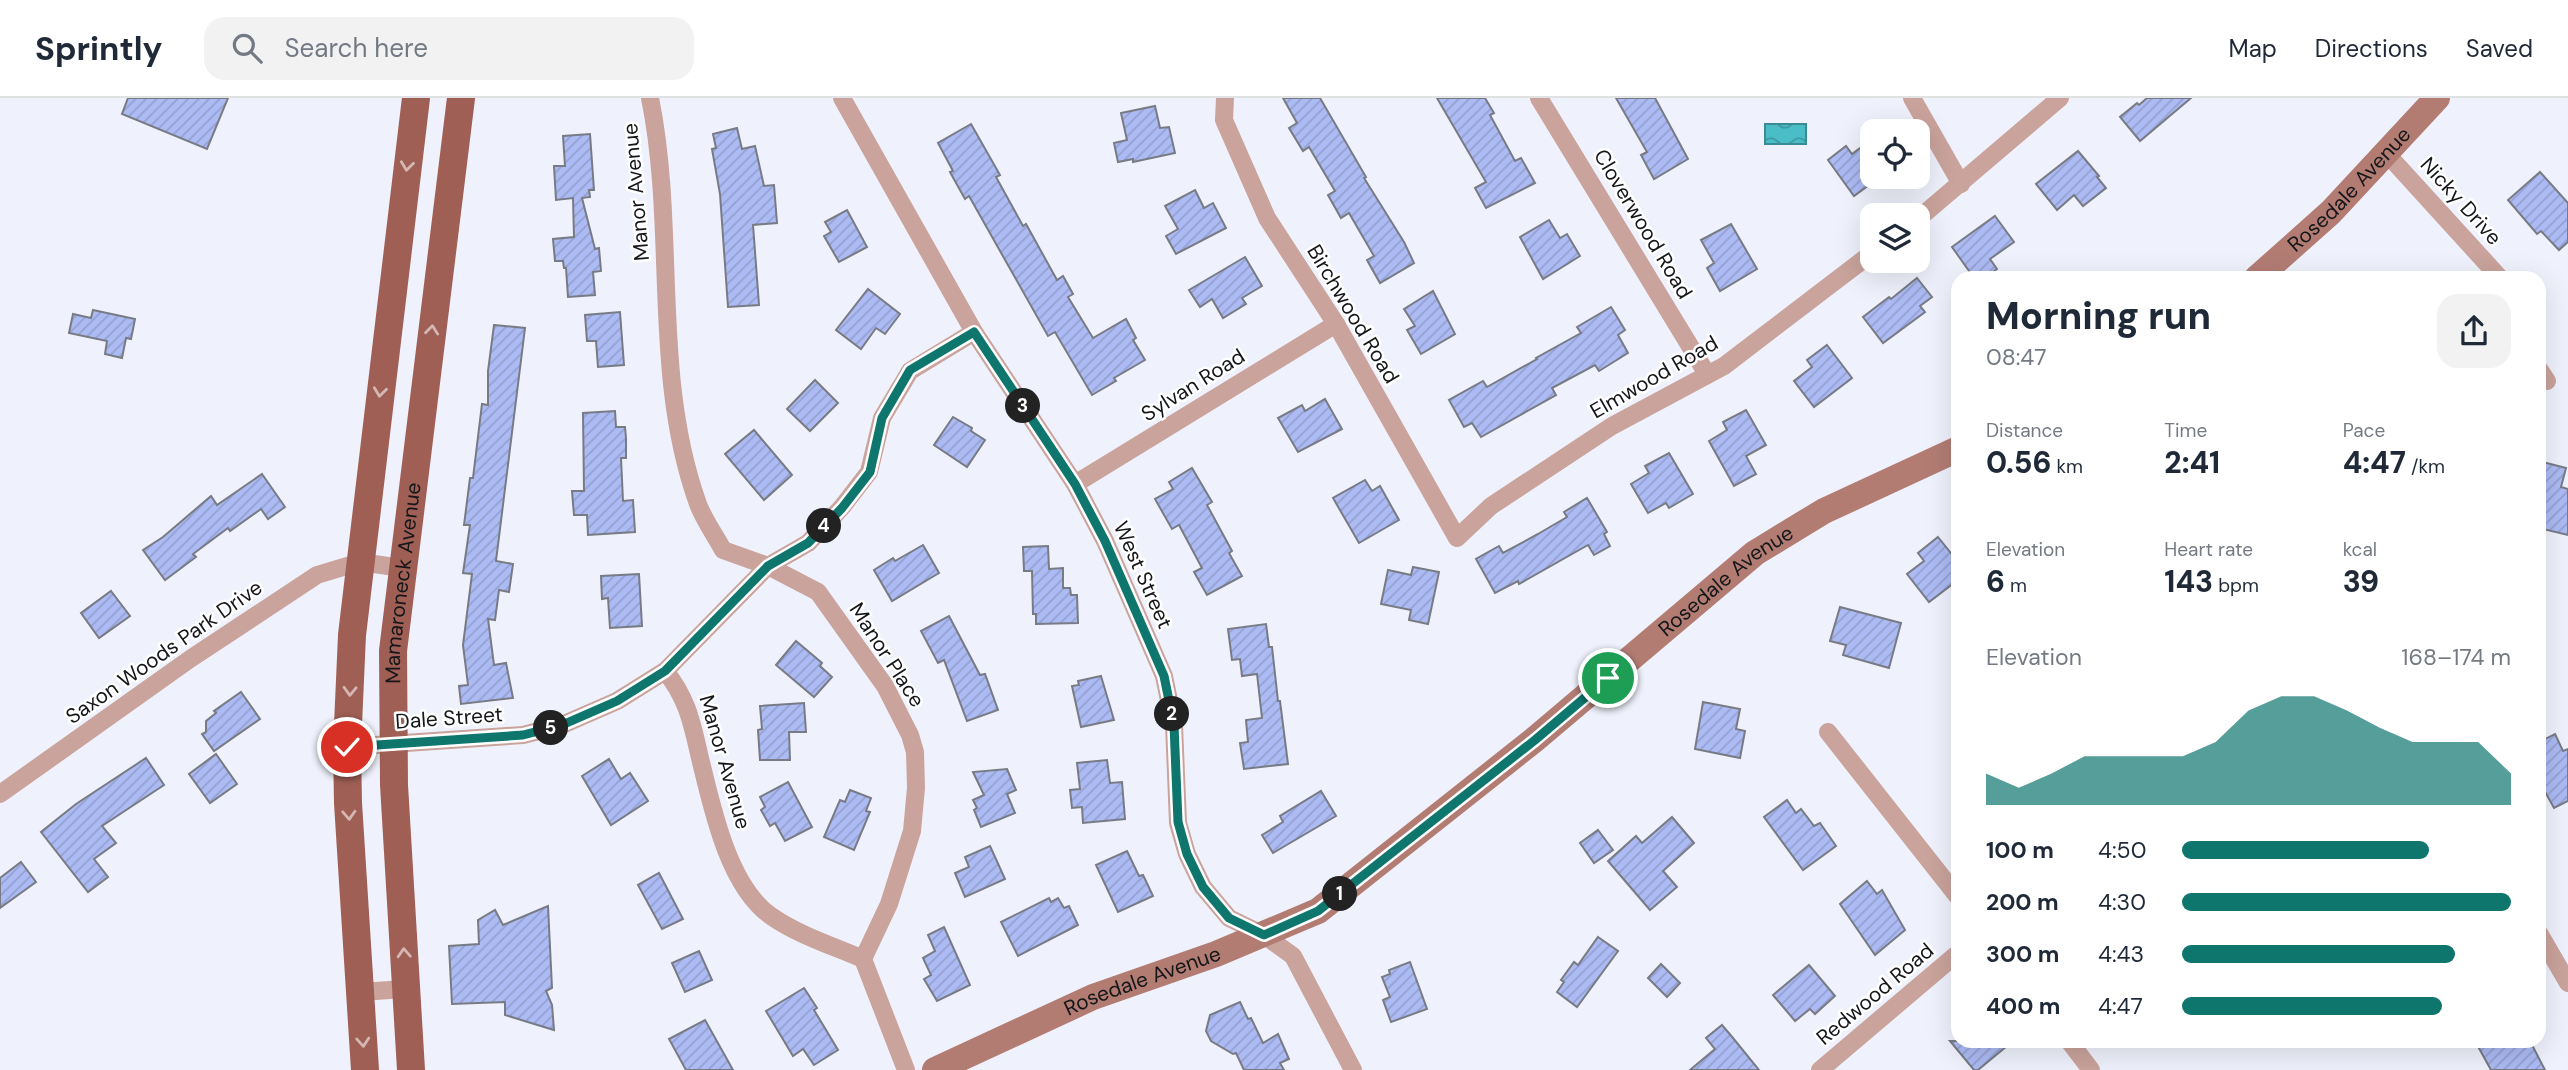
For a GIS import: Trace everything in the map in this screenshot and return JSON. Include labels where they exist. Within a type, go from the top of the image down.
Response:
[{"type":"main road","name":"Mamaroneck Avenue","points":[[365,1070],[347,747],[352,635],[416,98]]},
{"type":"main road","name":"Mamaroneck Avenue","points":[[411,1070],[393,745],[393,651],[401,568],[420,440],[461,98]]},
{"type":"street","name":"Manor Avenue","points":[[650,98],[658,153],[671,379],[687,465],[699,506],[723,550],[768,566]]},
{"type":"street","name":"West Street","points":[[842,98],[974,332],[1075,484],[1105,541],[1164,676],[1174,725],[1178,822],[1187,854],[1203,887],[1229,918],[1264,935],[1293,956],[1353,1070]]},
{"type":"street","name":"Cloverwood Road","points":[[1539,98],[1707,374]]},
{"type":"street","points":[[1912,98],[1961,184]]},
{"type":"street","points":[[1930,209],[2060,98]]},
{"type":"street","name":"Rosedale Avenue","points":[[2265,271],[2331,212],[2437,98]]},
{"type":"street","name":"Birchwood Road","points":[[1224,103],[1224,120],[1267,218],[1336,324],[1457,538]]},
{"type":"street","name":"Nicky Drive","points":[[2387,154],[2494,271]]},
{"type":"street","name":"Elmwood Road","points":[[1457,538],[1491,506],[1612,426],[1724,366],[1860,262]]},
{"type":"street","name":"Sylvan Road","points":[[1075,484],[1336,324]]},
{"type":"street","points":[[665,671],[768,566],[808,543],[842,508],[870,472],[882,418],[910,370],[974,332]]},
{"type":"street","name":"Rosedale Avenue","points":[[935,1070],[1093,997],[1264,935],[1318,911],[1535,740],[1755,553],[1824,511],[1951,452]]},
{"type":"street","points":[[360,562],[401,568]]},
{"type":"street","name":"Saxon Woods Park Drive","points":[[0,794],[190,659],[317,575],[360,562]]},
{"type":"street","name":"Manor Place","points":[[768,566],[818,592],[885,686],[910,735],[915,752],[916,788],[912,831],[889,904],[863,959]]},
{"type":"street","name":"Manor Avenue","points":[[665,671],[679,689],[688,709],[716,822],[745,891],[770,916],[863,959]]},
{"type":"street","name":"Dale Street","points":[[347,747],[523,735],[562,725],[617,701],[665,671]]},
{"type":"street","points":[[1828,732],[1951,888]]},
{"type":"street","points":[[2546,945],[2568,984]]},
{"type":"street","points":[[863,959],[906,1070]]},
{"type":"street","name":"Redwood Road","points":[[1821,1070],[1951,959]]},
{"type":"street","points":[[359,992],[405,989]]},
{"type":"street","points":[[2074,1048],[2091,1070]]},
{"type":"water","points":[[1765,124],[1806,124],[1806,144],[1765,144]]},
{"type":"building","points":[[128,98],[228,98],[207,149],[122,114]]},
{"type":"building","points":[[1283,98],[1320,98],[1414,263],[1380,283],[1367,260],[1374,256],[1349,213],[1341,218],[1328,195],[1335,191],[1309,147],[1303,151],[1289,128],[1297,123]]},
{"type":"building","points":[[1437,98],[1485,98],[1494,113],[1490,115],[1515,161],[1521,158],[1535,183],[1486,208],[1475,188],[1486,182]]},
{"type":"building","points":[[1616,98],[1655,98],[1688,159],[1654,179],[1641,155],[1647,152]]},
{"type":"building","points":[[2147,98],[2191,98],[2140,141],[2120,117]]},
{"type":"building","points":[[1155,106],[1160,128],[1169,127],[1175,153],[1133,162],[1133,159],[1118,162],[1114,143],[1127,140],[1121,113]]},
{"type":"building","points":[[971,124],[1000,175],[996,177],[1023,226],[1026,224],[1057,280],[1063,276],[1073,294],[1068,297],[1093,338],[1126,319],[1136,338],[1133,340],[1145,360],[1092,395],[1055,332],[1048,336],[969,196],[965,199],[950,172],[953,171],[938,143]]},
{"type":"building","points":[[737,128],[742,149],[755,146],[764,186],[774,185],[777,223],[753,225],[759,305],[728,307],[720,194],[712,149],[716,148],[713,134]]},
{"type":"building","points":[[590,134],[594,190],[589,190],[590,197],[582,198],[595,249],[599,248],[601,271],[593,272],[595,295],[568,297],[566,268],[563,261],[555,261],[553,239],[574,237],[573,198],[556,200],[554,166],[565,166],[563,136]]},
{"type":"building","points":[[1846,146],[1852,154],[1860,148],[1860,189],[1864,189],[1854,196],[1828,160]]},
{"type":"building","points":[[2078,151],[2106,188],[2083,206],[2074,195],[2057,210],[2036,184]]},
{"type":"building","points":[[2540,172],[2568,203],[2568,242],[2559,250],[2541,231],[2537,234],[2508,200]]},
{"type":"building","points":[[1195,190],[1204,208],[1213,203],[1226,228],[1176,254],[1166,236],[1178,229],[1165,206]]},
{"type":"building","points":[[847,210],[867,247],[839,262],[824,236],[831,232],[825,222]]},
{"type":"building","points":[[1995,216],[2014,242],[1990,259],[1997,269],[1994,271],[1969,271],[1952,247]]},
{"type":"building","points":[[1549,220],[1560,238],[1567,234],[1580,256],[1543,279],[1520,237]]},
{"type":"building","points":[[1731,224],[1757,269],[1720,291],[1707,268],[1714,263],[1701,240]]},
{"type":"building","points":[[1245,257],[1262,286],[1242,298],[1246,304],[1223,318],[1212,299],[1200,307],[1189,290]]},
{"type":"building","points":[[1917,278],[1932,297],[1920,306],[1925,312],[1883,343],[1863,317]]},
{"type":"building","points":[[868,289],[900,314],[885,334],[876,328],[861,349],[836,330]]},
{"type":"building","points":[[1433,291],[1455,334],[1421,354],[1407,330],[1415,326],[1404,309]]},
{"type":"building","points":[[1611,307],[1625,330],[1618,335],[1628,353],[1599,371],[1595,365],[1552,388],[1556,395],[1481,437],[1472,423],[1464,427],[1449,400],[1483,381],[1487,387],[1537,359],[1581,333],[1577,327]]},
{"type":"building","points":[[93,310],[135,319],[131,339],[126,338],[122,358],[105,354],[107,341],[69,333],[73,314],[91,318]]},
{"type":"building","points":[[620,312],[624,365],[598,367],[596,341],[587,341],[585,315]]},
{"type":"building","points":[[494,325],[525,328],[496,561],[513,564],[509,592],[499,590],[495,620],[488,619],[494,665],[506,663],[513,698],[461,704],[459,686],[468,685],[463,645],[472,574],[463,573],[470,525],[464,525],[482,404],[488,405],[488,371]]},
{"type":"building","points":[[1827,345],[1852,378],[1814,407],[1794,381],[1812,367],[1807,360]]},
{"type":"building","points":[[815,380],[838,403],[810,431],[787,409]]},
{"type":"building","points":[[1325,399],[1342,429],[1298,452],[1278,418],[1302,405],[1305,411]]},
{"type":"building","points":[[1746,410],[1766,445],[1746,456],[1756,474],[1734,486],[1709,441],[1727,430],[1723,422]]},
{"type":"building","points":[[615,411],[616,427],[625,427],[626,458],[621,458],[623,501],[633,500],[635,532],[588,535],[587,515],[574,515],[572,491],[584,491],[583,413]]},
{"type":"building","points":[[953,417],[972,428],[971,431],[985,440],[967,467],[934,445]]},
{"type":"building","points":[[754,430],[792,475],[764,500],[725,454]]},
{"type":"building","points":[[1669,453],[1693,494],[1669,508],[1666,503],[1648,513],[1631,484],[1649,473],[1645,466]]},
{"type":"building","points":[[2546,463],[2566,468],[2561,487],[2568,489],[2568,535],[2546,530]]},
{"type":"building","points":[[1192,468],[1212,502],[1207,505],[1242,576],[1207,595],[1194,572],[1202,568],[1179,525],[1172,529],[1155,499],[1173,489],[1169,482]]},
{"type":"building","points":[[262,474],[285,507],[268,519],[261,509],[230,531],[228,528],[193,554],[196,557],[165,580],[143,550],[163,537],[211,496],[217,505]]},
{"type":"building","points":[[1365,480],[1372,491],[1380,486],[1399,520],[1359,543],[1333,498]]},
{"type":"building","points":[[1587,498],[1607,532],[1604,534],[1610,546],[1594,555],[1588,545],[1519,584],[1518,581],[1495,593],[1476,559],[1499,546],[1503,553],[1538,534],[1567,517],[1564,512]]},
{"type":"building","points":[[1938,537],[1951,553],[1951,585],[1929,602],[1907,574],[1924,561],[1918,553]]},
{"type":"building","points":[[923,545],[939,573],[892,601],[874,570]]},
{"type":"building","points":[[1048,546],[1049,569],[1063,568],[1063,588],[1070,588],[1071,595],[1077,595],[1078,623],[1036,624],[1036,614],[1033,614],[1032,571],[1024,571],[1023,547]]},
{"type":"building","points":[[1413,567],[1439,572],[1428,624],[1409,620],[1411,610],[1381,604],[1388,570],[1411,575]]},
{"type":"building","points":[[639,574],[642,626],[610,628],[608,598],[602,599],[601,576]]},
{"type":"building","points":[[111,591],[130,616],[99,638],[81,613]]},
{"type":"building","points":[[1840,607],[1901,623],[1889,668],[1843,655],[1846,645],[1830,641]]},
{"type":"building","points":[[949,616],[980,675],[985,674],[998,710],[967,721],[944,660],[938,663],[921,631]]},
{"type":"building","points":[[1266,624],[1269,647],[1272,647],[1288,764],[1244,769],[1240,743],[1248,742],[1246,720],[1262,718],[1257,674],[1242,676],[1240,659],[1232,660],[1228,629]]},
{"type":"building","points":[[796,641],[822,663],[820,666],[832,677],[814,697],[776,665]]},
{"type":"building","points":[[1101,676],[1114,720],[1081,727],[1072,686],[1079,685],[1078,681]]},
{"type":"building","points":[[241,692],[260,719],[214,751],[202,734],[206,732],[206,721],[216,713],[214,711]]},
{"type":"building","points":[[1703,702],[1740,709],[1736,729],[1745,731],[1740,758],[1695,749]]},
{"type":"building","points":[[804,703],[806,732],[789,732],[790,760],[760,760],[760,706]]},
{"type":"building","points":[[2555,734],[2563,751],[2568,749],[2568,801],[2554,808],[2546,794],[2546,738]]},
{"type":"building","points":[[216,754],[237,784],[210,803],[189,774]]},
{"type":"building","points":[[146,758],[164,785],[102,826],[116,843],[94,859],[108,877],[88,892],[41,832],[76,804]]},
{"type":"building","points":[[609,759],[621,779],[630,773],[648,801],[611,825],[582,776]]},
{"type":"building","points":[[1107,760],[1110,783],[1122,782],[1125,819],[1083,823],[1082,807],[1072,808],[1070,790],[1080,789],[1077,763]]},
{"type":"building","points":[[1007,769],[1016,790],[1007,794],[1015,813],[981,827],[973,800],[984,795],[973,772]]},
{"type":"building","points":[[788,782],[812,827],[785,841],[775,823],[770,826],[761,810],[765,807],[760,797]]},
{"type":"building","points":[[850,790],[871,798],[866,811],[870,812],[854,850],[824,837],[840,800],[845,802]]},
{"type":"building","points":[[1321,791],[1336,816],[1273,853],[1262,835],[1283,822],[1280,816]]},
{"type":"building","points":[[1787,800],[1796,813],[1801,809],[1814,826],[1820,823],[1836,846],[1803,870],[1764,817]]},
{"type":"building","points":[[1672,817],[1694,843],[1663,871],[1677,887],[1650,910],[1608,861],[1636,836],[1642,843]]},
{"type":"building","points":[[1598,830],[1613,850],[1594,863],[1580,843]]},
{"type":"building","points":[[990,846],[1005,879],[965,897],[955,873],[969,867],[965,857]]},
{"type":"building","points":[[1127,851],[1139,876],[1143,875],[1153,896],[1118,912],[1096,865]]},
{"type":"building","points":[[21,862],[36,882],[0,908],[0,878]]},
{"type":"building","points":[[659,873],[683,919],[662,929],[638,885]]},
{"type":"building","points":[[1867,881],[1877,894],[1882,890],[1905,930],[1875,955],[1840,904]]},
{"type":"building","points":[[1049,898],[1051,902],[1058,898],[1064,908],[1069,906],[1078,925],[1018,956],[1001,922]]},
{"type":"building","points":[[548,906],[552,988],[546,991],[552,1005],[554,1030],[505,1015],[505,1002],[452,1004],[449,946],[479,944],[478,920],[495,910],[503,925]]},
{"type":"building","points":[[944,927],[970,985],[937,1001],[924,979],[931,975],[923,958],[935,951],[928,935]]},
{"type":"building","points":[[1598,937],[1618,951],[1577,1007],[1557,992],[1564,982],[1561,980],[1574,962],[1578,965]]},
{"type":"building","points":[[699,951],[712,980],[685,992],[672,963]]},
{"type":"building","points":[[1410,962],[1427,1009],[1391,1022],[1383,1000],[1390,997],[1382,977],[1390,974],[1389,970]]},
{"type":"building","points":[[1661,964],[1680,983],[1667,997],[1648,978]]},
{"type":"building","points":[[1809,965],[1835,996],[1815,1014],[1810,1009],[1795,1021],[1773,995]]},
{"type":"building","points":[[804,988],[838,1050],[814,1065],[803,1049],[793,1056],[766,1011]]},
{"type":"building","points":[[1240,1002],[1263,1043],[1278,1034],[1289,1059],[1280,1063],[1284,1070],[1244,1070],[1236,1053],[1233,1054],[1211,1041],[1206,1031],[1210,1015]]},
{"type":"building","points":[[705,1020],[733,1070],[686,1070],[669,1039]]},
{"type":"building","points":[[1722,1025],[1759,1070],[1690,1070],[1715,1049],[1706,1038]]},
{"type":"building","points":[[1956,1048],[2005,1048],[1978,1070],[1974,1070]]},
{"type":"building","points":[[2479,1048],[2534,1048],[2545,1070],[2491,1070]]},
{"type":"route","points":[[347,747],[523,735],[562,725],[617,701],[665,671],[768,566],[808,543],[842,508],[870,472],[882,418],[910,370],[974,332],[1075,484],[1105,541],[1164,676],[1174,725],[1178,822],[1187,854],[1203,887],[1229,918],[1264,935],[1318,911],[1535,740],[1608,678]]}]
